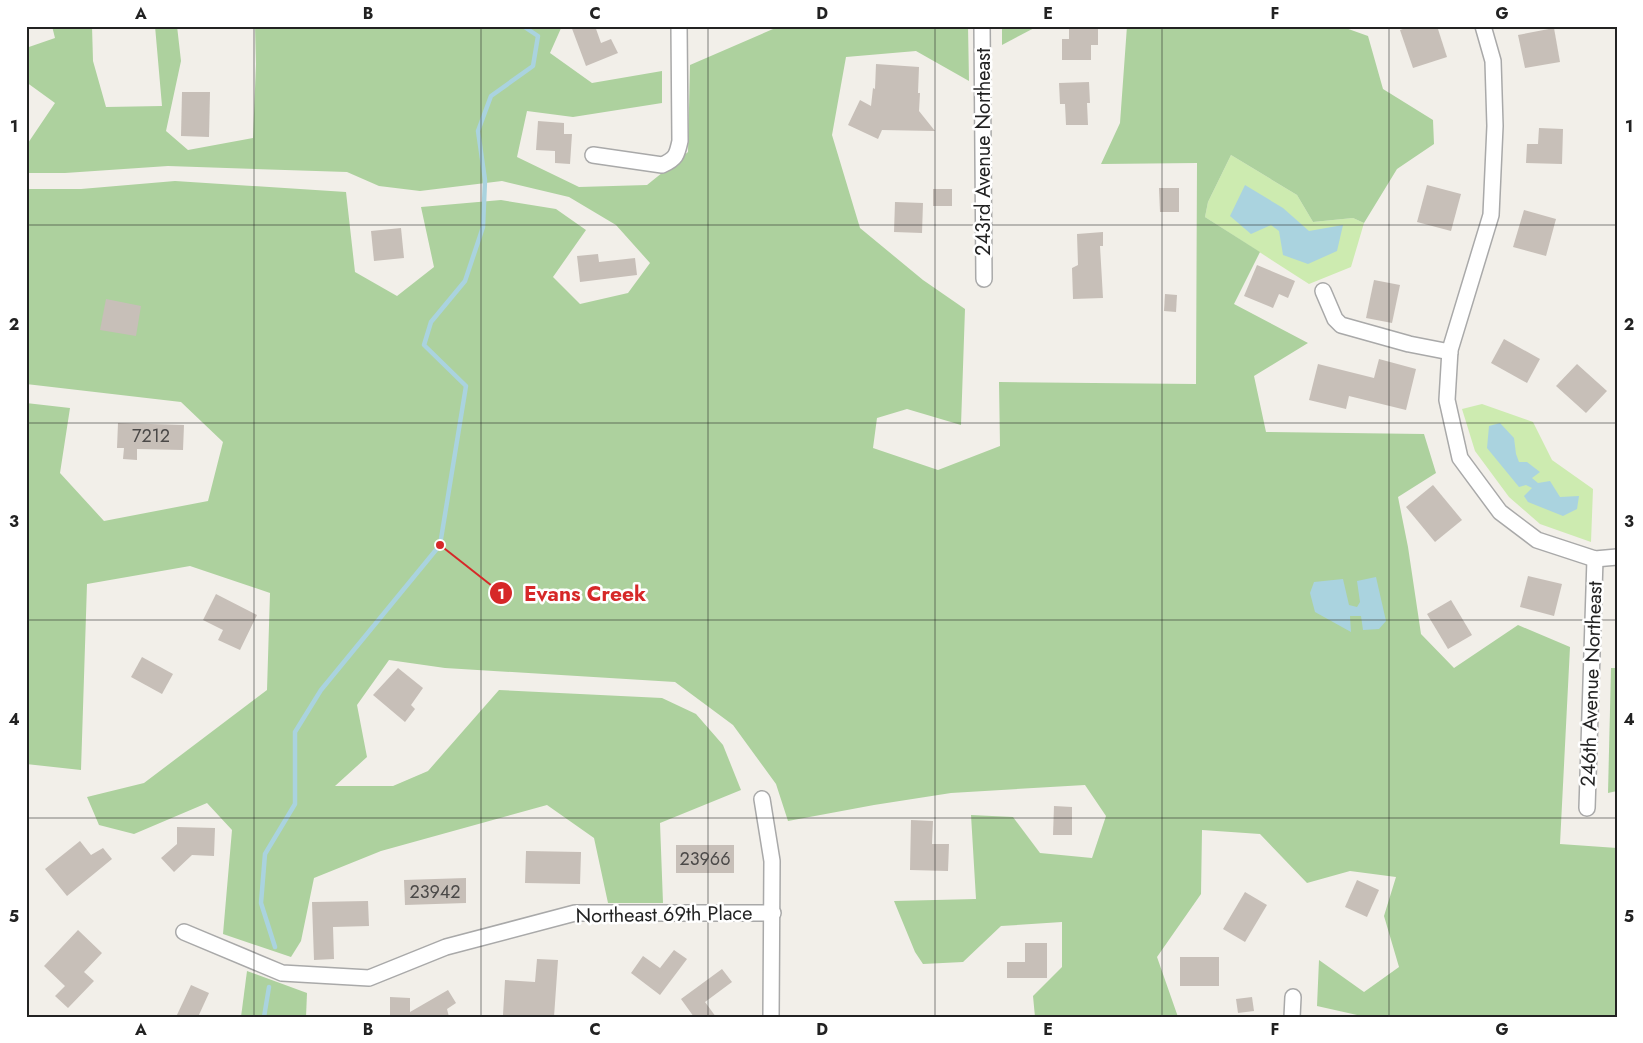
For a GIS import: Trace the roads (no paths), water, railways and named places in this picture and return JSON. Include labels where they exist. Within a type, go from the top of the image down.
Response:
[{"type":"street","points":[[593,155],[662,165],[672,161],[678,153],[680,141],[679,26]]},
{"type":"street","name":"243rd Avenue Northeast","points":[[982,26],[984,279]]},
{"type":"street","points":[[1483,26],[1493,61],[1495,126],[1491,215],[1450,352],[1447,400],[1460,458],[1500,512],[1537,540],[1594,559],[1617,557]]},
{"type":"street","points":[[1323,291],[1335,319],[1341,325],[1409,344],[1450,352]]},
{"type":"street","name":"246th Avenue Northeast","points":[[1587,808],[1594,559]]},
{"type":"street","points":[[762,799],[772,861],[771,1017]]},
{"type":"street","name":"Northeast 69th Place","points":[[184,932],[282,973],[369,978],[446,947],[575,912],[773,913]]},
{"type":"street","points":[[1292,996],[1292,1017]]},
{"type":"water","points":[[1245,185],[1283,208],[1309,231],[1343,225],[1337,251],[1308,264],[1283,255],[1279,231],[1271,225],[1251,234],[1230,216]]},
{"type":"water","points":[[1500,423],[1514,438],[1519,462],[1527,462],[1540,472],[1532,478],[1538,483],[1550,481],[1560,497],[1579,496],[1577,509],[1563,516],[1528,502],[1524,496],[1532,488],[1526,485],[1519,487],[1487,448],[1489,426]]},
{"type":"water","points":[[1376,577],[1386,621],[1379,629],[1363,630],[1361,616],[1350,616],[1351,632],[1315,612],[1310,593],[1314,582],[1343,579],[1349,605],[1357,607],[1360,602],[1357,581]]},
{"type":"waterway","points":[[275,947],[261,903],[265,854],[295,804],[295,732],[321,690],[440,545],[466,386],[424,345],[431,322],[465,281],[483,227],[485,180],[478,131],[491,96],[533,66],[538,36],[523,26]]},
{"type":"waterway","points":[[264,1017],[269,987]]},
{"type":"place","name":"Evans Creek","points":[[440,545]]}]
